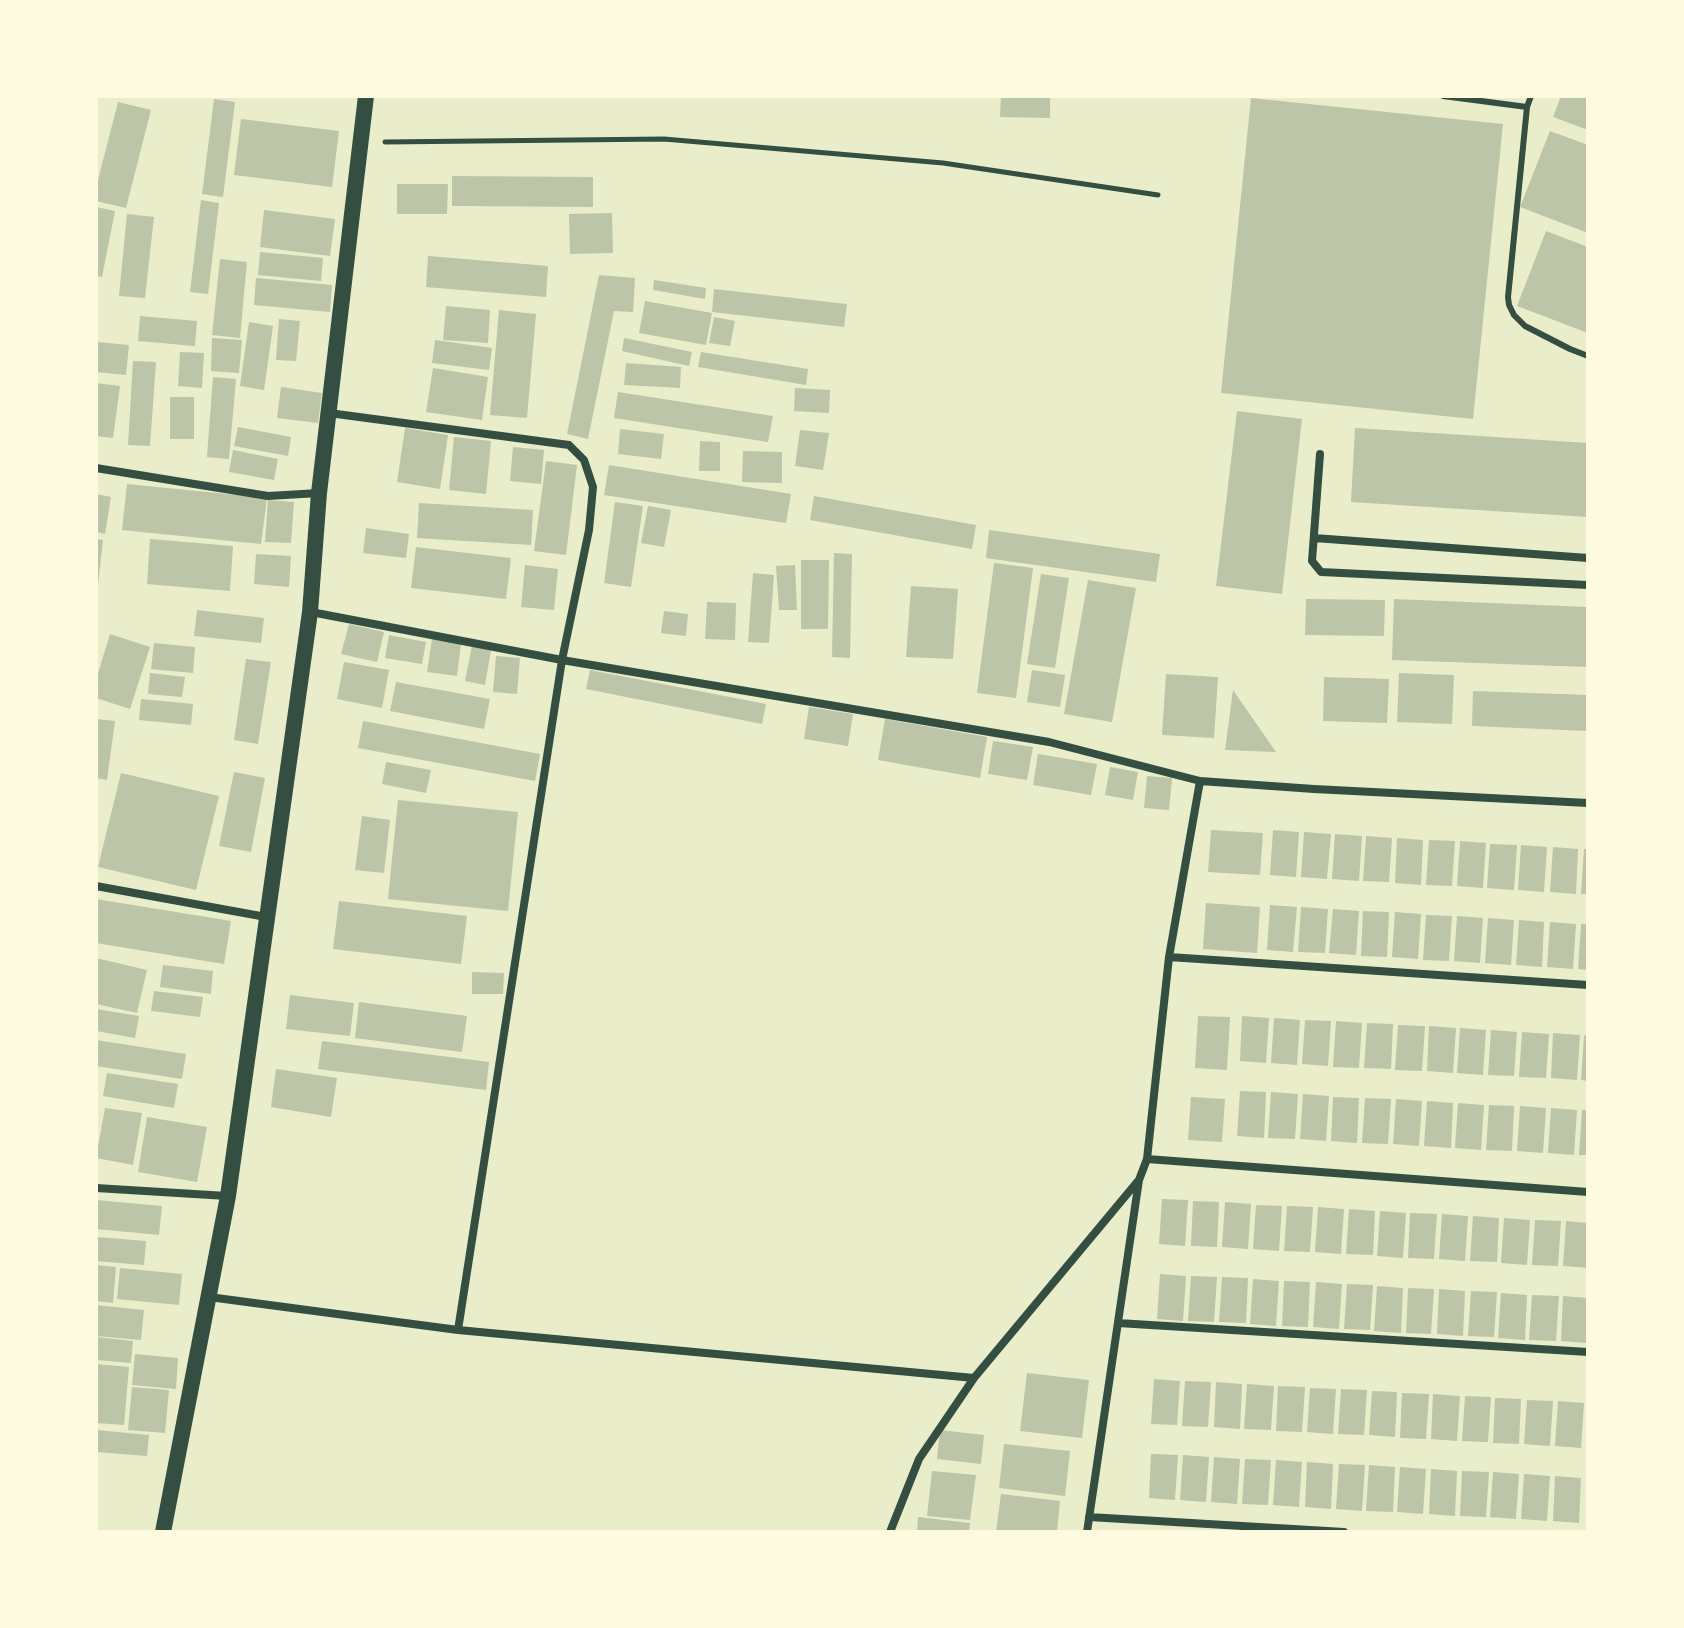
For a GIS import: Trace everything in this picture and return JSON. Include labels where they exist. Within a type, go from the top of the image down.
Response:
[{"type":"main road","points":[[163,1532],[228,1196],[310,612],[319,493],[366,96]]},
{"type":"street","points":[[329,413],[569,445],[584,460],[593,487],[589,530],[562,660],[458,1330]]},
{"type":"street","points":[[1320,454],[1312,561],[1321,572],[1588,585]]},
{"type":"street","points":[[96,468],[268,496],[319,493]]},
{"type":"street","points":[[1314,538],[1588,558]]},
{"type":"street","points":[[310,612],[562,660],[1049,742],[1200,781],[1588,803]]},
{"type":"street","points":[[1087,1532],[1139,1180],[1147,1159],[1169,957],[1200,781]]},
{"type":"street","points":[[96,886],[267,918]]},
{"type":"street","points":[[1169,957],[1588,985]]},
{"type":"street","points":[[1147,1159],[1588,1192]]},
{"type":"street","points":[[890,1532],[919,1459],[974,1378],[1139,1180]]},
{"type":"street","points":[[96,1188],[228,1196]]},
{"type":"street","points":[[209,1297],[458,1330],[974,1378]]},
{"type":"street","points":[[1118,1323],[1588,1352]]},
{"type":"street","points":[[1089,1517],[1344,1532]]},
{"type":"lane","points":[[1443,96],[1527,107]]},
{"type":"lane","points":[[1531,96],[1527,107],[1509,305],[1525,326],[1588,356]]},
{"type":"path","points":[[360,142],[664,139],[943,163],[1158,195]]},
{"type":"building","points":[[1001,96],[1050,96],[1050,118],[1000,117]]},
{"type":"building","points":[[1561,96],[1588,96],[1588,130],[1553,117]]},
{"type":"building","points":[[1251,98],[1503,124],[1473,419],[1221,393]]},
{"type":"building","points":[[214,99],[235,102],[223,197],[202,194]]},
{"type":"building","points":[[118,102],[151,110],[126,208],[96,201],[96,188]]},
{"type":"building","points":[[241,119],[339,131],[332,187],[234,175]]},
{"type":"building","points":[[1550,131],[1588,145],[1588,233],[1520,207]]},
{"type":"building","points":[[452,176],[593,177],[593,207],[452,206]]},
{"type":"building","points":[[397,184],[448,184],[447,214],[397,214]]},
{"type":"building","points":[[201,200],[219,203],[208,294],[190,292]]},
{"type":"building","points":[[96,207],[115,211],[102,277],[96,276]]},
{"type":"building","points":[[264,210],[335,219],[330,256],[260,247]]},
{"type":"building","points":[[612,213],[613,253],[570,254],[569,214]]},
{"type":"building","points":[[127,214],[154,217],[145,298],[119,296]]},
{"type":"building","points":[[1546,231],[1588,247],[1588,333],[1517,306]]},
{"type":"building","points":[[260,252],[323,258],[321,281],[258,275]]},
{"type":"building","points":[[428,256],[548,266],[546,297],[426,287]]},
{"type":"building","points":[[220,259],[247,262],[240,338],[212,335]]},
{"type":"building","points":[[599,275],[635,278],[633,312],[614,311],[588,439],[567,434]]},
{"type":"building","points":[[256,278],[332,285],[330,312],[254,305]]},
{"type":"building","points":[[654,280],[706,288],[705,299],[653,290]]},
{"type":"building","points":[[714,289],[847,304],[844,327],[712,312]]},
{"type":"building","points":[[645,301],[712,313],[706,345],[639,333]]},
{"type":"building","points":[[446,306],[490,310],[488,343],[443,340]]},
{"type":"building","points":[[499,310],[536,314],[527,418],[490,415]]},
{"type":"building","points":[[140,316],[197,321],[195,346],[138,341]]},
{"type":"building","points":[[714,317],[735,321],[730,346],[709,343]]},
{"type":"building","points":[[279,319],[300,321],[296,361],[276,360]]},
{"type":"building","points":[[249,322],[273,326],[264,390],[240,386]]},
{"type":"building","points":[[212,338],[242,340],[239,373],[211,371]]},
{"type":"building","points":[[624,338],[692,352],[689,366],[622,351]]},
{"type":"building","points":[[435,340],[492,348],[489,370],[432,363]]},
{"type":"building","points":[[96,342],[129,345],[126,375],[96,372]]},
{"type":"building","points":[[180,352],[204,353],[202,388],[178,386]]},
{"type":"building","points":[[701,352],[808,369],[806,385],[698,367]]},
{"type":"building","points":[[133,361],[156,362],[150,446],[128,445]]},
{"type":"building","points":[[626,363],[681,367],[680,388],[624,385]]},
{"type":"building","points":[[433,368],[488,377],[482,420],[426,412]]},
{"type":"building","points":[[213,377],[236,379],[229,459],[207,457]]},
{"type":"building","points":[[96,383],[120,386],[113,438],[96,436]]},
{"type":"building","points":[[281,387],[322,393],[318,423],[277,418]]},
{"type":"building","points":[[795,388],[830,390],[829,413],[794,411]]},
{"type":"building","points":[[618,392],[773,416],[768,442],[614,418]]},
{"type":"building","points":[[170,397],[194,397],[194,439],[170,439]]},
{"type":"building","points":[[1237,411],[1302,419],[1282,594],[1216,586]]},
{"type":"building","points":[[238,427],[291,437],[288,456],[234,446]]},
{"type":"building","points":[[405,428],[448,435],[440,489],[397,482]]},
{"type":"building","points":[[1355,428],[1588,443],[1588,517],[1351,502]]},
{"type":"building","points":[[620,429],[664,434],[661,459],[618,454]]},
{"type":"building","points":[[800,430],[829,433],[823,470],[795,466]]},
{"type":"building","points":[[454,437],[491,441],[486,494],[449,490]]},
{"type":"building","points":[[700,441],[720,442],[720,471],[699,471]]},
{"type":"building","points":[[513,447],[544,450],[541,484],[510,481]]},
{"type":"building","points":[[233,450],[278,459],[274,480],[229,472]]},
{"type":"building","points":[[743,451],[782,452],[782,483],[742,482]]},
{"type":"building","points":[[546,461],[577,465],[566,555],[534,551]]},
{"type":"building","points":[[609,465],[791,494],[786,523],[604,495]]},
{"type":"building","points":[[127,484],[267,498],[261,544],[122,530]]},
{"type":"building","points":[[96,494],[111,497],[105,534],[96,532]]},
{"type":"building","points":[[814,496],[976,525],[972,549],[810,520]]},
{"type":"building","points":[[268,500],[294,502],[291,543],[265,542]]},
{"type":"building","points":[[615,502],[643,506],[631,587],[604,583]]},
{"type":"building","points":[[419,503],[533,510],[531,545],[417,538]]},
{"type":"building","points":[[648,506],[671,510],[664,547],[641,543]]},
{"type":"building","points":[[366,528],[409,534],[406,558],[363,553]]},
{"type":"building","points":[[989,530],[1160,554],[1156,582],[986,558]]},
{"type":"building","points":[[96,539],[103,540],[98,585],[96,585]]},
{"type":"building","points":[[150,539],[233,546],[230,591],[147,584]]},
{"type":"building","points":[[416,547],[511,558],[506,599],[411,588]]},
{"type":"building","points":[[834,553],[852,554],[850,658],[832,657]]},
{"type":"building","points":[[256,554],[291,556],[289,587],[254,584]]},
{"type":"building","points":[[801,560],[829,560],[828,629],[801,629]]},
{"type":"building","points":[[994,563],[1033,568],[1016,698],[977,693]]},
{"type":"building","points":[[525,565],[558,569],[554,610],[521,607]]},
{"type":"building","points":[[795,565],[797,610],[779,610],[776,566]]},
{"type":"building","points":[[753,573],[774,575],[769,643],[748,642]]},
{"type":"building","points":[[1041,574],[1069,578],[1055,668],[1027,664]]},
{"type":"building","points":[[1088,580],[1136,588],[1112,722],[1064,714]]},
{"type":"building","points":[[911,586],[958,589],[953,659],[906,657]]},
{"type":"building","points":[[1306,599],[1385,600],[1384,636],[1305,635]]},
{"type":"building","points":[[1394,599],[1588,607],[1588,667],[1392,660]]},
{"type":"building","points":[[707,602],[736,603],[735,640],[705,639]]},
{"type":"building","points":[[197,610],[264,618],[261,643],[194,636]]},
{"type":"building","points":[[664,611],[688,614],[686,636],[661,633]]},
{"type":"building","points":[[349,624],[384,632],[377,662],[341,654]]},
{"type":"building","points":[[110,634],[150,647],[130,709],[96,698],[96,680]]},
{"type":"building","points":[[389,635],[426,642],[422,664],[385,658]]},
{"type":"building","points":[[432,639],[461,643],[457,676],[427,672]]},
{"type":"building","points":[[154,643],[195,647],[193,673],[151,669]]},
{"type":"building","points":[[472,646],[491,650],[485,685],[465,681]]},
{"type":"building","points":[[496,656],[520,658],[517,694],[493,692]]},
{"type":"building","points":[[246,659],[271,662],[258,744],[234,740]]},
{"type":"building","points":[[344,662],[389,670],[382,708],[337,699]]},
{"type":"building","points":[[590,670],[766,704],[762,724],[586,689]]},
{"type":"building","points":[[1032,670],[1065,675],[1060,707],[1027,702]]},
{"type":"building","points":[[150,673],[185,677],[182,697],[148,694]]},
{"type":"building","points":[[1399,673],[1454,675],[1452,724],[1397,722]]},
{"type":"building","points":[[1166,674],[1218,677],[1214,738],[1162,735]]},
{"type":"building","points":[[1324,677],[1389,679],[1387,723],[1323,721]]},
{"type":"building","points":[[396,682],[490,699],[484,729],[390,711]]},
{"type":"building","points":[[1233,690],[1276,752],[1225,750]]},
{"type":"building","points":[[1473,691],[1588,695],[1588,731],[1472,726]]},
{"type":"building","points":[[141,699],[193,704],[191,725],[139,720]]},
{"type":"building","points":[[809,707],[853,714],[848,746],[804,739]]},
{"type":"building","points":[[96,719],[115,721],[107,780],[96,778]]},
{"type":"building","points":[[885,719],[987,737],[980,778],[878,760]]},
{"type":"building","points":[[363,721],[540,754],[535,781],[358,748]]},
{"type":"building","points":[[993,741],[1033,747],[1027,780],[988,774]]},
{"type":"building","points":[[1038,754],[1097,764],[1091,795],[1033,785]]},
{"type":"building","points":[[386,762],[431,770],[426,793],[382,784]]},
{"type":"building","points":[[1110,767],[1138,772],[1133,800],[1105,795]]},
{"type":"building","points":[[234,772],[265,778],[251,852],[219,846]]},
{"type":"building","points":[[121,773],[219,796],[196,890],[98,867]]},
{"type":"building","points":[[1147,776],[1172,778],[1169,810],[1144,808]]},
{"type":"building","points":[[398,800],[518,812],[508,911],[388,899]]},
{"type":"building","points":[[362,816],[390,820],[384,873],[355,870]]},
{"type":"building","points":[[1211,830],[1263,833],[1260,875],[1208,872]]},
{"type":"building","points":[[1273,830],[1299,832],[1296,877],[1270,875]]},
{"type":"building","points":[[1304,832],[1331,834],[1327,879],[1301,877]]},
{"type":"building","points":[[1335,834],[1362,836],[1359,881],[1332,879]]},
{"type":"building","points":[[1366,836],[1392,838],[1389,882],[1363,881]]},
{"type":"building","points":[[1397,838],[1423,840],[1421,885],[1395,883]]},
{"type":"building","points":[[1429,840],[1455,841],[1452,886],[1426,885]]},
{"type":"building","points":[[1460,841],[1486,843],[1483,888],[1457,886]]},
{"type":"building","points":[[1490,844],[1517,845],[1514,890],[1487,888]]},
{"type":"building","points":[[1521,845],[1547,847],[1544,892],[1518,890]]},
{"type":"building","points":[[1553,847],[1578,849],[1576,894],[1550,892]]},
{"type":"building","points":[[1584,849],[1588,849],[1588,894],[1581,894]]},
{"type":"building","points":[[96,899],[231,921],[224,964],[96,943]]},
{"type":"building","points":[[339,901],[467,916],[461,964],[333,949]]},
{"type":"building","points":[[1206,903],[1260,907],[1257,953],[1203,949]]},
{"type":"building","points":[[1270,905],[1297,907],[1293,952],[1267,950]]},
{"type":"building","points":[[1301,907],[1328,909],[1325,953],[1298,952]]},
{"type":"building","points":[[1333,909],[1359,911],[1356,955],[1329,953]]},
{"type":"building","points":[[1363,911],[1389,912],[1387,957],[1361,956]]},
{"type":"building","points":[[1395,912],[1421,914],[1418,959],[1392,957]]},
{"type":"building","points":[[1426,915],[1452,916],[1449,961],[1423,960]]},
{"type":"building","points":[[1457,916],[1483,918],[1480,963],[1454,961]]},
{"type":"building","points":[[1488,918],[1514,920],[1511,965],[1485,963]]},
{"type":"building","points":[[1519,920],[1544,922],[1542,967],[1516,965]]},
{"type":"building","points":[[1550,922],[1576,924],[1573,969],[1547,967]]},
{"type":"building","points":[[1581,924],[1588,924],[1588,970],[1578,969]]},
{"type":"building","points":[[96,958],[147,970],[137,1013],[96,1004]]},
{"type":"building","points":[[163,965],[213,971],[211,994],[160,987]]},
{"type":"building","points":[[472,972],[504,973],[503,994],[472,994]]},
{"type":"building","points":[[154,991],[203,997],[200,1017],[151,1011]]},
{"type":"building","points":[[290,995],[354,1003],[350,1036],[286,1029]]},
{"type":"building","points":[[359,1002],[467,1016],[462,1052],[355,1038]]},
{"type":"building","points":[[96,1009],[139,1016],[135,1038],[96,1031]]},
{"type":"building","points":[[1198,1016],[1230,1017],[1227,1070],[1195,1068]]},
{"type":"building","points":[[1242,1016],[1269,1018],[1266,1063],[1240,1061]]},
{"type":"building","points":[[1274,1018],[1300,1020],[1297,1065],[1271,1063]]},
{"type":"building","points":[[1305,1020],[1331,1021],[1328,1066],[1302,1064]]},
{"type":"building","points":[[1336,1021],[1362,1023],[1359,1068],[1333,1067]]},
{"type":"building","points":[[1367,1023],[1393,1024],[1391,1069],[1364,1068]]},
{"type":"building","points":[[1398,1025],[1425,1026],[1422,1071],[1395,1070]]},
{"type":"building","points":[[1429,1026],[1456,1028],[1453,1073],[1427,1071]]},
{"type":"building","points":[[1460,1028],[1486,1030],[1483,1075],[1457,1073]]},
{"type":"building","points":[[1491,1030],[1517,1032],[1514,1076],[1488,1075]]},
{"type":"building","points":[[1522,1032],[1549,1034],[1546,1078],[1519,1077]]},
{"type":"building","points":[[1553,1033],[1580,1035],[1577,1080],[1551,1078]]},
{"type":"building","points":[[1584,1035],[1588,1036],[1588,1081],[1581,1080]]},
{"type":"building","points":[[96,1040],[186,1054],[182,1079],[96,1066]]},
{"type":"building","points":[[322,1041],[489,1062],[486,1090],[318,1069]]},
{"type":"building","points":[[276,1069],[337,1078],[331,1117],[271,1107]]},
{"type":"building","points":[[107,1073],[178,1084],[174,1108],[103,1096]]},
{"type":"building","points":[[1240,1091],[1266,1092],[1264,1138],[1237,1136]]},
{"type":"building","points":[[1271,1092],[1298,1094],[1295,1139],[1268,1138]]},
{"type":"building","points":[[1303,1094],[1329,1096],[1326,1141],[1300,1139]]},
{"type":"building","points":[[1191,1097],[1225,1099],[1222,1142],[1188,1140]]},
{"type":"building","points":[[1333,1097],[1359,1098],[1357,1143],[1331,1141]]},
{"type":"building","points":[[1365,1098],[1391,1099],[1388,1144],[1362,1143]]},
{"type":"building","points":[[1396,1099],[1422,1101],[1419,1146],[1393,1144]]},
{"type":"building","points":[[1427,1101],[1453,1103],[1451,1148],[1424,1146]]},
{"type":"building","points":[[1458,1103],[1484,1105],[1481,1150],[1455,1148]]},
{"type":"building","points":[[1489,1105],[1514,1106],[1512,1151],[1486,1150]]},
{"type":"building","points":[[1520,1106],[1546,1108],[1543,1153],[1517,1151]]},
{"type":"building","points":[[105,1108],[142,1113],[133,1165],[96,1158]]},
{"type":"building","points":[[1551,1108],[1577,1110],[1574,1155],[1548,1153]]},
{"type":"building","points":[[1582,1110],[1588,1110],[1588,1155],[1579,1155]]},
{"type":"building","points":[[147,1117],[207,1127],[197,1182],[138,1172]]},
{"type":"building","points":[[1162,1199],[1188,1200],[1185,1246],[1159,1244]]},
{"type":"building","points":[[96,1200],[162,1206],[159,1235],[96,1229]]},
{"type":"building","points":[[1193,1201],[1219,1202],[1217,1247],[1191,1246]]},
{"type":"building","points":[[1225,1202],[1251,1204],[1248,1249],[1222,1247]]},
{"type":"building","points":[[1256,1205],[1282,1206],[1279,1251],[1253,1249]]},
{"type":"building","points":[[1287,1206],[1313,1207],[1310,1252],[1284,1251]]},
{"type":"building","points":[[1318,1207],[1344,1209],[1341,1254],[1315,1252]]},
{"type":"building","points":[[1349,1209],[1375,1211],[1373,1255],[1346,1254]]},
{"type":"building","points":[[1380,1211],[1406,1213],[1403,1258],[1377,1256]]},
{"type":"building","points":[[1410,1213],[1437,1214],[1434,1259],[1408,1258]]},
{"type":"building","points":[[1442,1214],[1468,1216],[1465,1261],[1439,1259]]},
{"type":"building","points":[[1473,1216],[1499,1218],[1497,1262],[1470,1261]]},
{"type":"building","points":[[1504,1218],[1530,1220],[1527,1265],[1501,1263]]},
{"type":"building","points":[[1535,1220],[1561,1221],[1558,1266],[1532,1265]]},
{"type":"building","points":[[1566,1221],[1588,1223],[1588,1268],[1563,1266]]},
{"type":"building","points":[[96,1237],[146,1241],[144,1265],[96,1261]]},
{"type":"building","points":[[96,1265],[116,1267],[113,1303],[96,1301]]},
{"type":"building","points":[[120,1268],[182,1274],[179,1305],[117,1299]]},
{"type":"building","points":[[1160,1274],[1186,1276],[1183,1321],[1157,1319]]},
{"type":"building","points":[[1191,1276],[1217,1277],[1214,1322],[1188,1321]]},
{"type":"building","points":[[1222,1277],[1248,1278],[1246,1323],[1219,1322]]},
{"type":"building","points":[[1253,1279],[1279,1281],[1276,1326],[1250,1324]]},
{"type":"building","points":[[1284,1281],[1310,1282],[1308,1327],[1282,1326]]},
{"type":"building","points":[[1316,1282],[1342,1284],[1339,1329],[1313,1327]]},
{"type":"building","points":[[1347,1284],[1373,1285],[1370,1330],[1344,1329]]},
{"type":"building","points":[[1377,1286],[1403,1288],[1401,1333],[1374,1331]]},
{"type":"building","points":[[1408,1288],[1434,1289],[1431,1334],[1406,1333]]},
{"type":"building","points":[[1439,1289],[1465,1291],[1463,1336],[1437,1334]]},
{"type":"building","points":[[1471,1291],[1497,1292],[1494,1337],[1468,1336]]},
{"type":"building","points":[[1501,1293],[1527,1295],[1525,1340],[1498,1338]]},
{"type":"building","points":[[1532,1295],[1559,1296],[1556,1341],[1529,1340]]},
{"type":"building","points":[[1563,1296],[1588,1298],[1587,1343],[1561,1341]]},
{"type":"building","points":[[96,1305],[144,1310],[141,1340],[96,1336]]},
{"type":"building","points":[[96,1337],[133,1341],[131,1363],[96,1360]]},
{"type":"building","points":[[135,1354],[178,1358],[176,1389],[132,1385]]},
{"type":"building","points":[[96,1364],[129,1367],[124,1425],[96,1423]]},
{"type":"building","points":[[1027,1373],[1089,1380],[1082,1438],[1020,1431]]},
{"type":"building","points":[[1154,1379],[1180,1381],[1177,1425],[1151,1424]]},
{"type":"building","points":[[1185,1381],[1211,1382],[1208,1427],[1182,1426]]},
{"type":"building","points":[[1216,1382],[1242,1384],[1240,1429],[1214,1427]]},
{"type":"building","points":[[1247,1384],[1274,1386],[1271,1430],[1244,1429]]},
{"type":"building","points":[[1278,1386],[1305,1387],[1302,1432],[1276,1431]]},
{"type":"building","points":[[132,1387],[169,1390],[165,1433],[128,1430]]},
{"type":"building","points":[[1310,1388],[1336,1389],[1333,1434],[1307,1432]]},
{"type":"building","points":[[1341,1389],[1367,1390],[1364,1435],[1338,1434]]},
{"type":"building","points":[[1372,1391],[1397,1392],[1395,1437],[1369,1435]]},
{"type":"building","points":[[1402,1393],[1429,1394],[1426,1439],[1400,1438]]},
{"type":"building","points":[[1433,1394],[1460,1396],[1457,1441],[1431,1439]]},
{"type":"building","points":[[1465,1396],[1491,1397],[1488,1442],[1462,1441]]},
{"type":"building","points":[[1495,1398],[1521,1399],[1519,1444],[1493,1443]]},
{"type":"building","points":[[1527,1400],[1553,1401],[1550,1446],[1524,1444]]},
{"type":"building","points":[[1558,1401],[1584,1403],[1581,1448],[1555,1446]]},
{"type":"building","points":[[96,1430],[149,1435],[147,1456],[96,1452]]},
{"type":"building","points":[[940,1430],[984,1435],[981,1464],[937,1459]]},
{"type":"building","points":[[1004,1444],[1070,1451],[1065,1496],[999,1488]]},
{"type":"building","points":[[1151,1454],[1178,1455],[1175,1500],[1149,1498]]},
{"type":"building","points":[[1183,1455],[1209,1457],[1206,1502],[1180,1500]]},
{"type":"building","points":[[1214,1457],[1240,1459],[1237,1504],[1211,1502]]},
{"type":"building","points":[[1245,1459],[1271,1460],[1268,1505],[1242,1504]]},
{"type":"building","points":[[1276,1460],[1302,1462],[1299,1507],[1273,1505]]},
{"type":"building","points":[[1307,1462],[1333,1464],[1331,1509],[1305,1507]]},
{"type":"building","points":[[1339,1464],[1365,1465],[1362,1511],[1336,1509]]},
{"type":"building","points":[[1369,1465],[1395,1467],[1393,1512],[1366,1511]]},
{"type":"building","points":[[1400,1467],[1426,1469],[1423,1514],[1397,1512]]},
{"type":"building","points":[[1431,1469],[1457,1471],[1455,1516],[1429,1514]]},
{"type":"building","points":[[932,1471],[976,1475],[970,1520],[927,1516]]},
{"type":"building","points":[[1462,1471],[1489,1472],[1486,1517],[1460,1516]]},
{"type":"building","points":[[1493,1472],[1519,1474],[1516,1519],[1490,1517]]},
{"type":"building","points":[[1524,1474],[1550,1476],[1547,1521],[1521,1519]]},
{"type":"building","points":[[1555,1476],[1581,1478],[1579,1523],[1553,1521]]},
{"type":"building","points":[[1001,1494],[1060,1501],[1057,1532],[996,1532]]},
{"type":"building","points":[[918,1517],[970,1523],[969,1532],[917,1532]]}]
